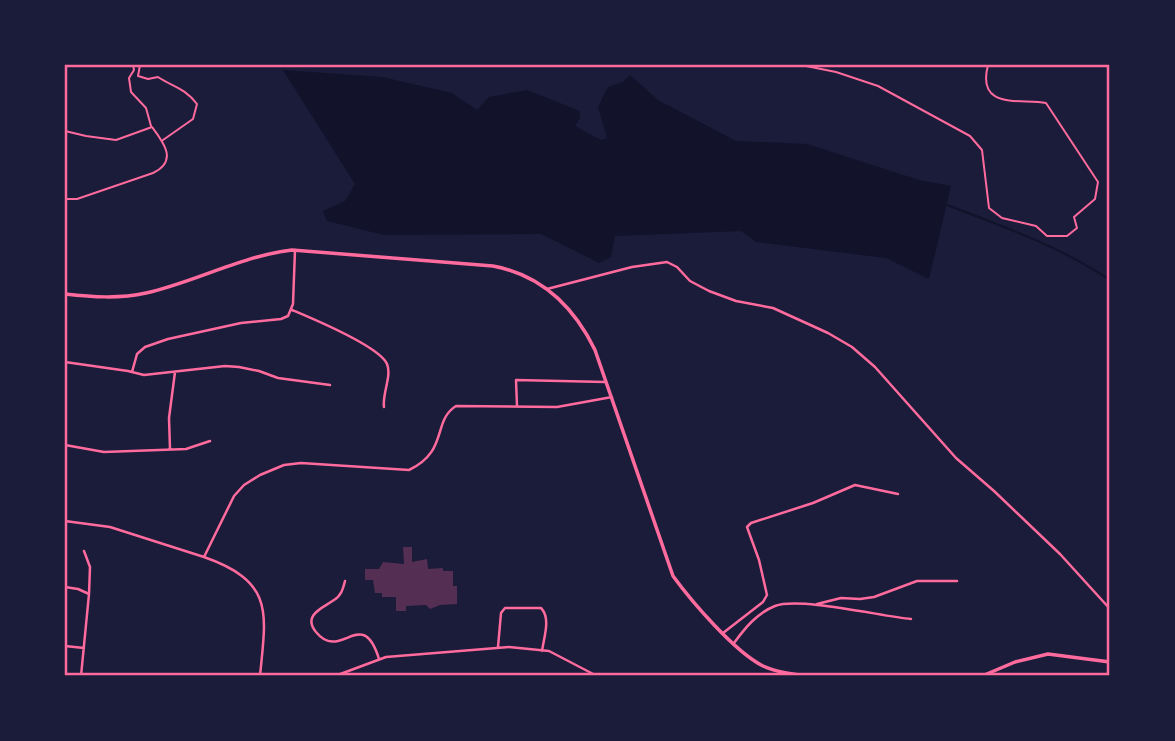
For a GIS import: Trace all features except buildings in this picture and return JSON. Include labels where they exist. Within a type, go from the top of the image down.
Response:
[{"type":"street","points":[[132,372],[137,354],[151,345],[241,323],[288,316],[292,310],[295,250]]},
{"type":"street","points":[[65,294],[111,298],[144,293],[267,254],[295,250],[492,266],[523,275],[547,289],[568,307],[595,350],[673,576],[723,633],[763,666],[806,676]]},
{"type":"street","points":[[547,289],[632,267],[667,262],[677,267],[690,281],[709,291],[736,301],[773,308],[836,337],[874,366],[957,458],[1063,556],[1110,609]]},
{"type":"street","points":[[292,310],[336,328],[382,357],[388,368],[384,407]]},
{"type":"street","points":[[65,362],[151,375],[225,366],[239,367],[278,377],[330,385]]},
{"type":"street","points":[[170,449],[169,418],[175,372]]},
{"type":"street","points":[[517,406],[516,380],[607,383]]},
{"type":"street","points":[[204,557],[231,501],[244,485],[284,465],[301,463],[409,470],[422,463],[433,452],[445,418],[452,408],[464,405],[568,406],[612,397]]},
{"type":"street","points":[[65,445],[104,453],[186,449],[209,441]]},
{"type":"street","points":[[723,633],[763,602],[767,595],[759,560],[748,533],[747,527],[751,523],[813,503],[855,485],[898,494]]},
{"type":"street","points":[[65,521],[110,527],[204,557],[219,562],[248,581],[263,602],[265,618],[260,676]]},
{"type":"street","points":[[82,676],[90,567],[85,551]]},
{"type":"street","points":[[345,581],[336,600],[314,613],[312,627],[322,639],[330,642],[360,634],[369,636],[374,641],[379,659]]},
{"type":"street","points":[[814,605],[841,598],[874,597],[917,581],[957,581]]},
{"type":"street","points":[[65,587],[89,594]]},
{"type":"street","points":[[734,643],[755,618],[782,604],[814,605],[911,619]]},
{"type":"street","points":[[498,648],[501,613],[505,608],[541,608],[547,618],[542,651]]},
{"type":"street","points":[[750,612],[755,618]]},
{"type":"street","points":[[65,646],[84,648]]},
{"type":"street","points":[[335,676],[379,659],[509,646],[549,651],[594,676]]},
{"type":"street","points":[[982,676],[1015,662],[1048,654],[1110,662]]},
{"type":"path","points":[[65,199],[77,198],[163,168],[167,162],[162,141],[152,127],[146,108],[131,92],[129,78],[134,70],[133,65]]},
{"type":"path","points":[[140,65],[138,76],[148,79],[158,77],[171,86],[187,91],[197,104],[193,119],[162,141]]},
{"type":"path","points":[[801,65],[836,72],[878,86],[970,136],[982,150],[989,208],[1002,218],[1036,226],[1047,236],[1067,236],[1077,228],[1074,217],[1095,200],[1098,182],[1046,103],[998,99],[989,88],[986,73],[988,65]]},
{"type":"path","points":[[65,131],[116,139],[152,127]]},
{"type":"shaded area","points":[[283,70],[382,77],[452,93],[477,110],[489,97],[527,90],[580,111],[580,118],[575,126],[601,140],[607,138],[598,107],[608,87],[623,82],[630,75],[658,100],[736,141],[807,144],[919,180],[951,186],[929,279],[886,258],[756,242],[741,231],[615,236],[611,257],[599,263],[541,234],[384,235],[327,221],[323,211],[345,201],[355,184]]},
{"type":"waterway","points":[[947,205],[1051,247],[1110,280]]}]
